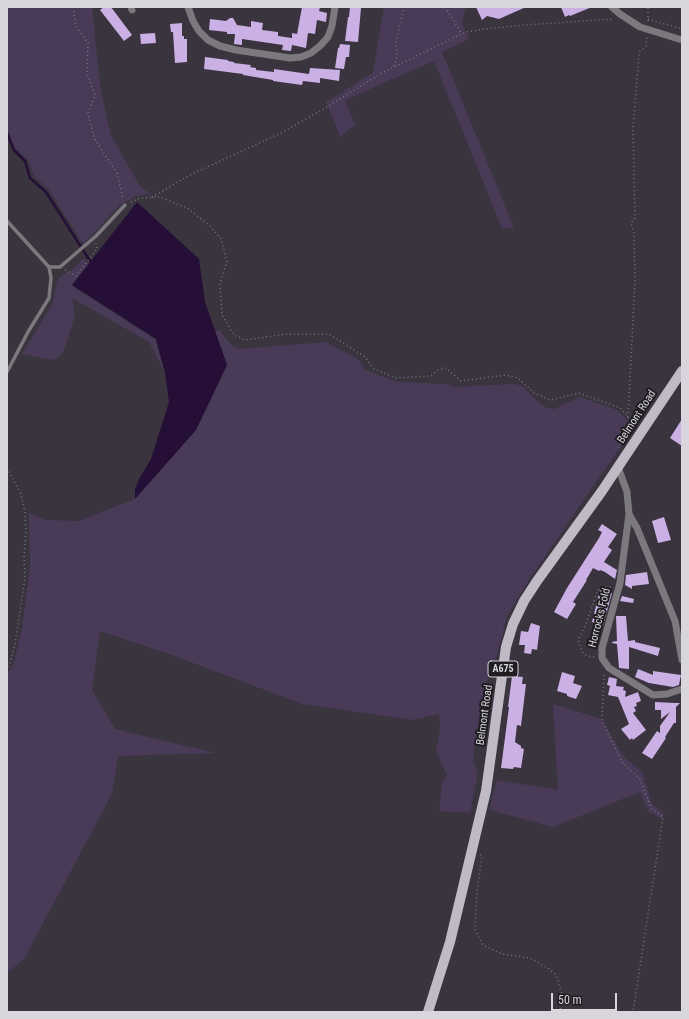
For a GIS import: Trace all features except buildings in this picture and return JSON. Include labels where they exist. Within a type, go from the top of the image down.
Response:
[{"type":"main road","name":"Belmont Road","points":[[428,1012],[450,942],[486,791],[506,647],[513,624],[532,588],[618,468],[682,370]]},
{"type":"street","points":[[188,7],[193,21],[199,31],[208,40],[220,46],[236,50],[290,58],[306,55],[320,46],[328,37],[332,26],[335,7]]},
{"type":"street","points":[[612,7],[640,27],[682,40]]},
{"type":"street","name":"Horrocks Fold","points":[[607,666],[602,656],[602,648],[619,588],[629,514],[627,492],[618,468]]},
{"type":"street","name":"Horrocks Fold","points":[[629,514],[637,528],[675,621],[682,660]]},
{"type":"street","points":[[607,666],[653,695],[667,694],[682,689]]},
{"type":"lane","points":[[49,268],[60,267],[94,237],[125,205]]},
{"type":"lane","points":[[7,221],[49,268],[51,278],[48,298],[7,372]]},
{"type":"path","points":[[74,7],[76,26],[88,43],[87,74],[95,95],[88,113],[94,138],[117,173],[125,205],[140,198],[160,197],[187,208],[210,226],[221,239],[227,261],[220,284],[222,315],[234,335],[246,340],[287,334],[329,334],[365,357],[374,369],[396,378],[431,376],[438,370],[446,368],[461,381],[506,376],[518,378],[534,393],[550,400],[579,393],[620,408],[628,417]]},
{"type":"path","points":[[394,67],[398,56],[396,41],[404,7]]},
{"type":"path","points":[[445,7],[462,34]]},
{"type":"path","points":[[648,7],[648,19],[682,29]]},
{"type":"path","points":[[150,198],[190,175],[281,133],[322,110],[380,74],[462,34],[484,29],[611,19],[620,14]]},
{"type":"path","points":[[618,449],[629,426],[628,417],[636,281],[634,232],[631,223],[635,218],[633,129],[639,55],[640,51],[646,47],[648,30]]},
{"type":"path","points":[[60,267],[76,276],[97,250],[94,237]]},
{"type":"path","points":[[7,468],[21,494],[26,512],[24,556],[25,578],[14,644],[10,663],[7,668]]},
{"type":"path","points":[[602,656],[587,656],[583,653],[579,643],[579,638],[584,630],[598,590],[603,587],[619,588]]},
{"type":"path","points":[[607,666],[604,676],[602,721],[622,762],[640,779],[651,808],[663,817],[633,1012]]},
{"type":"path","points":[[472,850],[482,856],[477,890],[475,930],[483,945],[502,954],[530,958],[548,968],[556,975],[562,994],[560,1012]]},
{"type":"shaded area","points":[[7,7],[92,7],[100,86],[111,136],[140,186],[150,194],[136,196],[120,205],[83,244],[50,191],[34,176],[29,161],[15,148],[7,128]]},
{"type":"shaded area","points":[[384,7],[466,7],[462,24],[469,39],[442,52],[514,228],[502,228],[434,61],[345,100],[355,125],[340,137],[326,102],[373,73]]},
{"type":"shaded area","points":[[137,202],[199,259],[205,302],[227,365],[196,430],[135,499],[135,489],[151,459],[169,402],[165,373],[156,339],[72,285]]},
{"type":"shaded area","points":[[84,258],[89,264],[72,286],[155,339],[165,373],[149,342],[72,298],[75,316],[63,353],[54,360],[22,354],[52,305],[58,278],[72,270]]},
{"type":"shaded area","points":[[215,331],[220,331],[231,345],[239,349],[326,342],[358,359],[365,370],[398,382],[446,384],[454,387],[515,384],[522,386],[537,401],[547,408],[554,409],[580,397],[617,410],[627,420],[628,436],[532,575],[507,616],[498,651],[484,689],[473,760],[478,773],[470,813],[439,811],[442,783],[447,776],[436,750],[440,730],[439,714],[412,720],[302,704],[172,655],[100,631],[92,690],[115,729],[215,753],[118,756],[112,794],[24,959],[7,973],[7,675],[14,662],[22,628],[30,566],[29,513],[46,520],[78,521],[135,499],[196,430],[227,365]]},
{"type":"shaded area","points":[[553,704],[602,719],[623,756],[642,772],[652,804],[665,814],[661,819],[648,811],[640,792],[553,827],[489,810],[497,780],[558,790]]},
{"type":"waterway","points":[[7,133],[14,150],[25,161],[30,178],[46,192],[90,261]]}]
